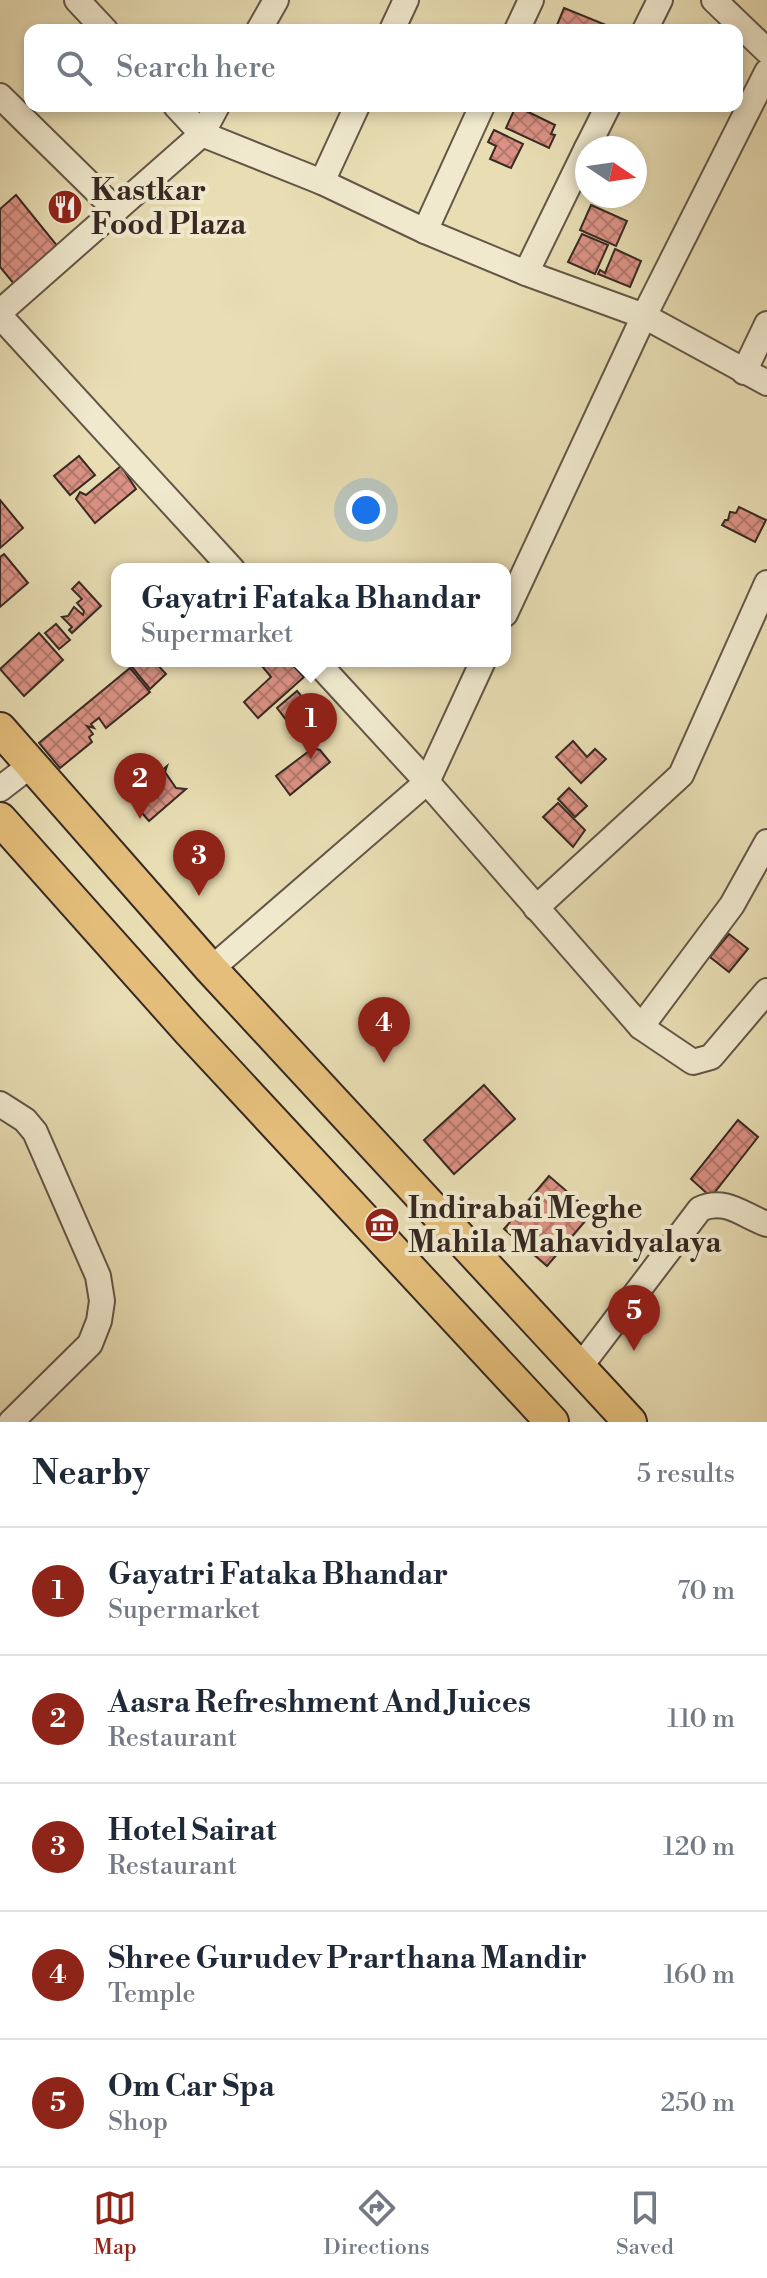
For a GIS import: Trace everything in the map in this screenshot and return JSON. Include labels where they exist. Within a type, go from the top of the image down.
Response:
[{"type":"main road","points":[[0,729],[211,969],[630,1422]]},
{"type":"main road","points":[[0,819],[190,1032],[552,1422]]},
{"type":"street","points":[[77,0],[99,24]]},
{"type":"street","points":[[262,24],[276,0]]},
{"type":"street","points":[[395,24],[406,0]]},
{"type":"street","points":[[520,24],[531,0]]},
{"type":"street","points":[[648,24],[660,0]]},
{"type":"street","points":[[714,0],[739,24]]},
{"type":"street","points":[[743,28],[767,51]]},
{"type":"street","points":[[511,601],[644,316],[767,72]]},
{"type":"street","points":[[0,96],[116,210]]},
{"type":"street","points":[[182,112],[202,134],[322,182],[425,231],[526,273],[644,316],[767,383]]},
{"type":"street","points":[[214,112],[202,134],[0,314],[227,563]]},
{"type":"street","points":[[322,182],[354,112]]},
{"type":"street","points":[[425,231],[479,112]]},
{"type":"street","points":[[593,136],[605,112]]},
{"type":"street","points":[[526,273],[575,173]]},
{"type":"street","points":[[744,372],[767,324]]},
{"type":"street","points":[[536,908],[681,775],[767,583]]},
{"type":"street","points":[[322,667],[427,782],[641,1027],[693,1062],[711,1057],[767,991]]},
{"type":"street","points":[[211,969],[427,782],[480,667]]},
{"type":"street","points":[[0,789],[31,765]]},
{"type":"street","points":[[641,1027],[732,905],[767,842]]},
{"type":"street","points":[[0,1104],[25,1120],[35,1132],[98,1276],[102,1301],[99,1321],[90,1344],[11,1422]]},
{"type":"street","points":[[580,1367],[700,1209],[724,1204],[767,1224]]},
{"type":"building","points":[[564,8],[604,24],[557,24]]},
{"type":"building","points":[[513,112],[528,112],[555,125],[551,134],[555,135],[549,148],[506,128]]},
{"type":"building","points":[[494,130],[523,144],[511,168],[490,159],[496,146],[488,142]]},
{"type":"building","points":[[16,195],[59,248],[15,285],[0,267],[0,209]]},
{"type":"building","points":[[590,208],[598,208],[627,221],[616,246],[580,230]]},
{"type":"building","points":[[582,234],[608,245],[595,274],[568,262]]},
{"type":"building","points":[[615,249],[641,261],[630,287],[598,274],[600,270],[605,273]]},
{"type":"building","points":[[79,456],[95,475],[70,495],[54,476]]},
{"type":"building","points":[[121,466],[136,489],[95,523],[76,499],[80,492],[86,495]]},
{"type":"building","points":[[0,500],[23,528],[0,548]]},
{"type":"building","points":[[739,507],[766,520],[755,542],[722,525],[728,520],[730,512],[736,513]]},
{"type":"building","points":[[4,554],[28,583],[0,607],[0,557]]},
{"type":"building","points":[[79,582],[101,606],[72,633],[69,630],[72,627],[62,617],[68,616],[74,607],[83,615],[84,611],[77,603],[82,599],[72,589]]},
{"type":"building","points":[[56,624],[70,640],[59,649],[45,633]]},
{"type":"building","points":[[39,633],[63,660],[24,696],[0,669]]},
{"type":"building","points":[[132,667],[160,667],[166,674],[150,689]]},
{"type":"building","points":[[263,667],[295,667],[304,677],[258,718],[244,702],[271,677]]},
{"type":"building","points":[[130,668],[150,692],[106,728],[99,718],[91,724],[94,728],[87,726],[93,734],[89,737],[92,742],[60,768],[39,743]]},
{"type":"building","points":[[297,691],[307,703],[287,721],[277,708]]},
{"type":"building","points":[[573,741],[587,757],[595,749],[606,759],[581,783],[556,757]]},
{"type":"building","points":[[313,748],[320,750],[330,762],[290,795],[276,776]]},
{"type":"building","points":[[167,766],[165,772],[176,788],[186,789],[149,821],[129,798]]},
{"type":"building","points":[[569,788],[587,806],[575,817],[558,799]]},
{"type":"building","points":[[558,803],[585,830],[573,847],[543,817]]},
{"type":"building","points":[[729,934],[748,949],[729,972],[710,957]]},
{"type":"building","points":[[484,1085],[515,1119],[454,1174],[424,1140]]},
{"type":"building","points":[[738,1120],[758,1137],[711,1197],[691,1179]]},
{"type":"building","points":[[549,1176],[592,1213],[547,1266],[504,1229]]},
{"type":"place","name":"Kastkar Food Plaza","points":[[65,207]]},
{"type":"place","name":"Gayatri Fataka Bhandar","points":[[311,759]]},
{"type":"place","name":"Aasra Refreshment And Juices","points":[[140,819]]},
{"type":"place","name":"Hotel Sairat","points":[[199,896]]},
{"type":"place","name":"Shree Gurudev Prarthana Mandir","points":[[384,1063]]},
{"type":"place","name":"Indirabai Meghe Mahila Mahavidyalaya","points":[[382,1225]]},
{"type":"place","name":"Om Car Spa","points":[[634,1351]]}]
